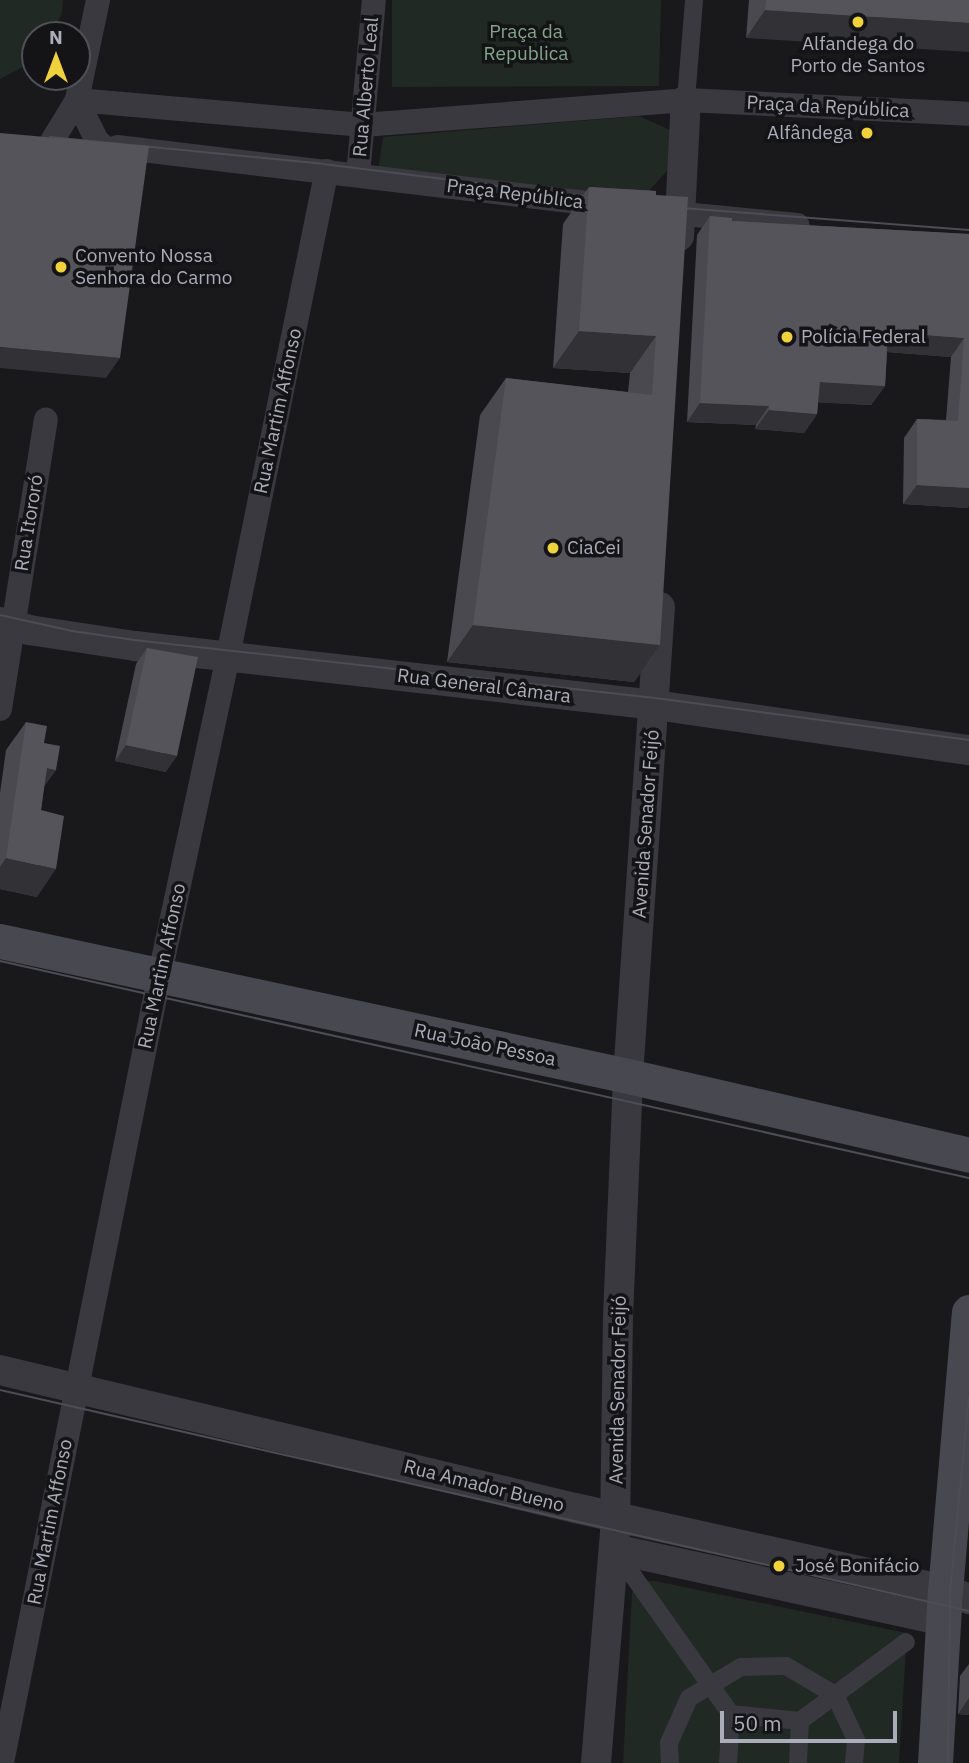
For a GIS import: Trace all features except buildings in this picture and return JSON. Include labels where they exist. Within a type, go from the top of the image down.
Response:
[{"type":"main road","name":"Rua João Pessoa","points":[[0,941],[628,1076],[969,1155]]},
{"type":"main road","points":[[935,1763],[952,1604],[969,1312]]},
{"type":"street","points":[[52,141],[77,100],[98,0]]},
{"type":"street","name":"Rua Alberto Leal","points":[[358,175],[374,0]]},
{"type":"street","points":[[678,270],[694,0]]},
{"type":"street","points":[[77,100],[363,125],[686,100]]},
{"type":"street","points":[[77,100],[97,141],[103,146]]},
{"type":"street","name":"Praça da República","points":[[686,100],[969,114]]},
{"type":"street","name":"Praça República","points":[[26,139],[327,171],[680,215],[824,227]]},
{"type":"street","name":"Rua Martim Affonso","points":[[2,1763],[160,976],[229,656],[327,171]]},
{"type":"street","name":"Rua Itororó","points":[[0,709],[6,624],[46,420]]},
{"type":"street","name":"Avenida Senador Feijó","points":[[596,1763],[614,1549],[618,1317],[628,1076],[662,574]]},
{"type":"street","name":"Rua General Câmara","points":[[6,624],[135,646],[655,705],[969,750]]},
{"type":"street","name":"Rua Amador Bueno","points":[[0,1370],[615,1517],[952,1604]]},
{"type":"street","points":[[614,1549],[952,1604]]},
{"type":"street","points":[[614,1549],[731,1713],[729,1763]]},
{"type":"street","points":[[731,1713],[800,1721],[906,1642]]},
{"type":"street","points":[[670,1763],[668,1743],[689,1698],[709,1683],[741,1667],[786,1666],[835,1695],[856,1740],[855,1763]]},
{"type":"street","points":[[798,1763],[800,1721]]},
{"type":"green space","points":[[0,0],[63,0],[58,21],[21,21],[21,68],[0,79]]},
{"type":"green space","name":"Praça da Republica","points":[[392,0],[661,0],[659,86],[392,87]]},
{"type":"green space","name":"Praça da Republica","points":[[639,116],[672,131],[669,169],[641,199],[378,171],[383,137]]},
{"type":"green space","points":[[639,1581],[655,1581],[907,1633],[899,1763],[623,1763],[632,1593]]},
{"type":"tram line","points":[[50,137],[323,164],[603,199]]},
{"type":"tram line","points":[[669,207],[969,230]]},
{"type":"tram line","points":[[0,615],[72,631],[134,640],[655,698],[969,740]]},
{"type":"tram line","points":[[0,961],[969,1178]]},
{"type":"tram line","points":[[0,1390],[969,1611]]},
{"type":"tram line","points":[[948,1763],[950,1591],[969,1397]]},
{"type":"place","name":"Alfandega do Porto de Santos","points":[[858,22]]},
{"type":"place","name":"Alfândega","points":[[867,133]]},
{"type":"place","name":"Convento Nossa Senhora do Carmo","points":[[61,267]]},
{"type":"place","name":"Polícia Federal","points":[[787,337]]},
{"type":"place","name":"CiaCei","points":[[553,548]]},
{"type":"place","name":"José Bonifácio","points":[[779,1566]]}]
